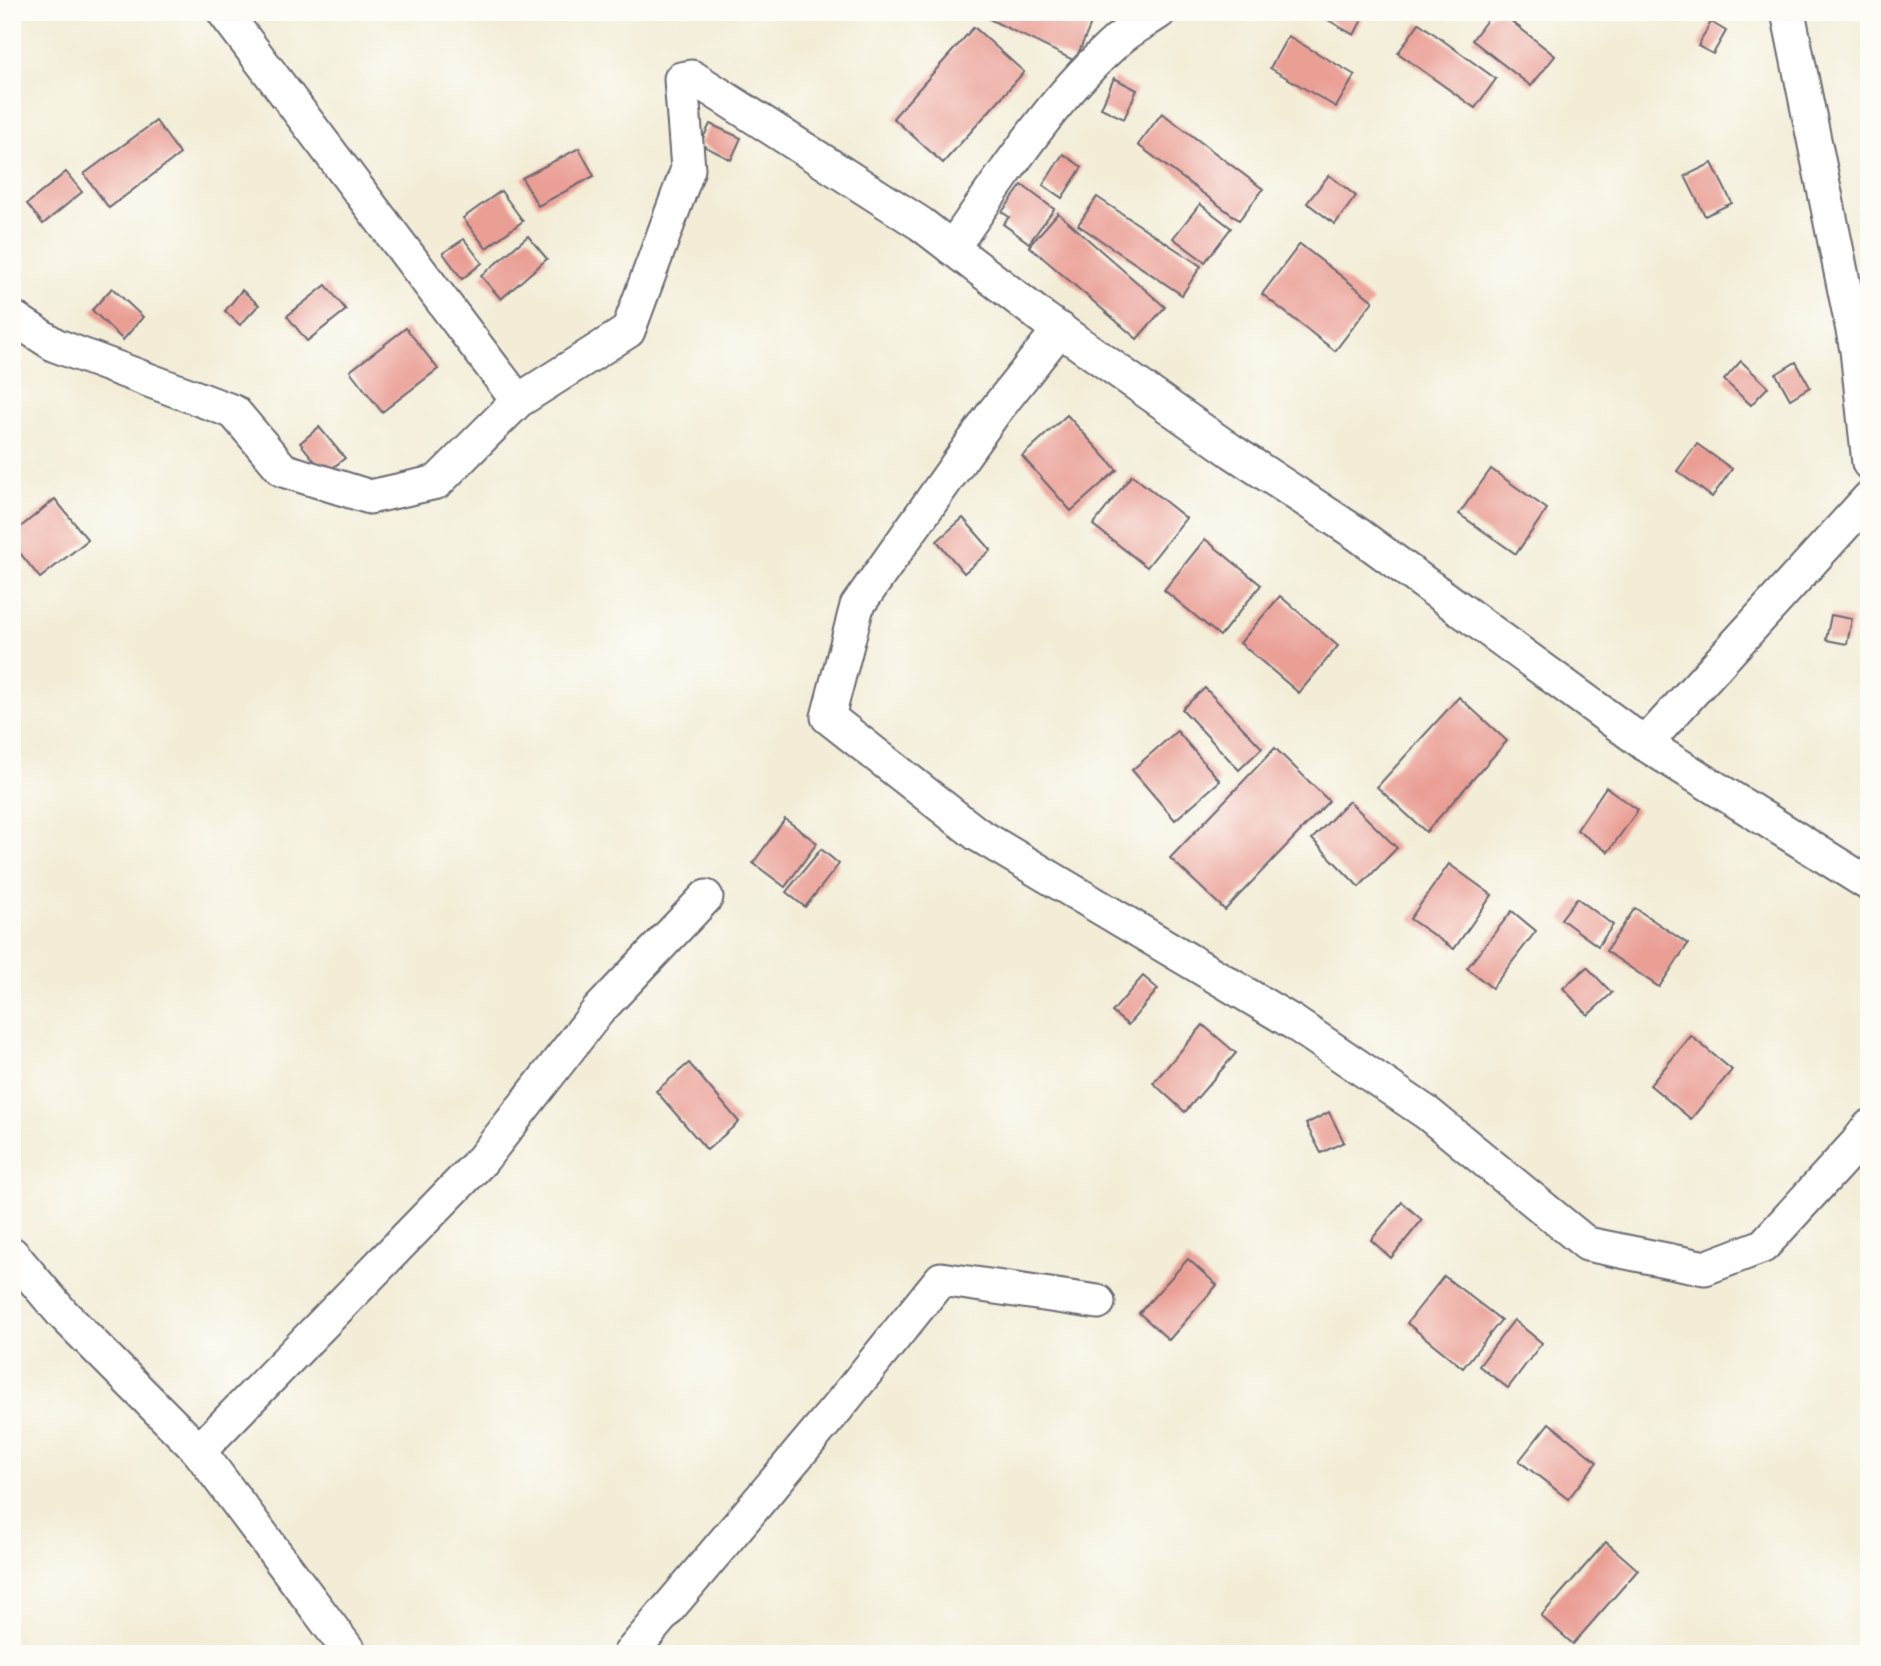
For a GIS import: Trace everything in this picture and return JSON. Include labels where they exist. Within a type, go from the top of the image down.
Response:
[{"type":"street","points":[[224,12],[518,401]]},
{"type":"street","points":[[952,248],[1007,170],[1077,79],[1122,37],[1159,12]]},
{"type":"street","points":[[1788,12],[1857,350],[1869,463]]},
{"type":"street","points":[[12,317],[55,345],[234,412],[283,470],[370,497],[437,482],[518,401],[628,331],[688,169],[681,79],[692,77],[921,224],[1060,329],[1233,452],[1356,533],[1644,744],[1869,884]]},
{"type":"street","points":[[1060,329],[995,411],[857,606],[828,717],[977,834],[1294,1023],[1427,1113],[1587,1244],[1705,1268],[1763,1246],[1869,1127]]},
{"type":"street","points":[[1644,744],[1869,498]]},
{"type":"street","points":[[199,1451],[482,1160],[598,1011],[706,897]]},
{"type":"street","points":[[12,1254],[62,1312],[199,1451],[351,1654]]},
{"type":"street","points":[[630,1654],[838,1407],[941,1279],[1098,1302]]},
{"type":"building","points":[[990,12],[1066,12],[1091,24],[1075,61],[987,18]]},
{"type":"building","points":[[1333,12],[1366,12],[1354,35],[1328,20]]},
{"type":"building","points":[[1493,12],[1500,12],[1555,56],[1531,86],[1472,40]]},
{"type":"building","points":[[1711,22],[1726,31],[1713,54],[1698,46]]},
{"type":"building","points":[[1419,23],[1496,79],[1475,108],[1398,53]]},
{"type":"building","points":[[974,27],[1024,72],[943,163],[893,118]]},
{"type":"building","points":[[1288,36],[1355,75],[1336,107],[1270,68]]},
{"type":"building","points":[[1114,78],[1137,90],[1124,119],[1101,108]]},
{"type":"building","points":[[1162,113],[1263,189],[1239,220],[1138,145]]},
{"type":"building","points":[[156,121],[180,154],[109,208],[84,174]]},
{"type":"building","points":[[710,124],[741,138],[731,160],[700,144]]},
{"type":"building","points":[[579,148],[594,176],[538,206],[522,178]]},
{"type":"building","points":[[1063,154],[1082,167],[1062,198],[1043,185]]},
{"type":"building","points":[[1712,163],[1732,203],[1705,216],[1685,176]]},
{"type":"building","points":[[66,172],[82,192],[43,224],[27,204]]},
{"type":"building","points":[[1329,175],[1356,196],[1335,224],[1307,203]]},
{"type":"building","points":[[1022,185],[1054,209],[1029,243],[1003,224],[1009,217],[1002,212]]},
{"type":"building","points":[[501,191],[523,221],[486,248],[463,218]]},
{"type":"building","points":[[1097,197],[1201,266],[1182,295],[1078,225]]},
{"type":"building","points":[[1200,204],[1231,228],[1205,262],[1173,238]]},
{"type":"building","points":[[1058,213],[1165,307],[1137,339],[1029,246]]},
{"type":"building","points":[[528,236],[547,259],[501,299],[481,276]]},
{"type":"building","points":[[464,239],[482,263],[462,279],[443,253]]},
{"type":"building","points":[[1300,244],[1373,301],[1335,351],[1262,294]]},
{"type":"building","points":[[326,285],[346,310],[307,341],[287,316]]},
{"type":"building","points":[[112,288],[143,317],[123,340],[92,310]]},
{"type":"building","points":[[242,290],[259,305],[240,325],[225,311]]},
{"type":"building","points":[[406,328],[438,369],[382,412],[350,371]]},
{"type":"building","points":[[1741,361],[1768,387],[1751,405],[1724,380]]},
{"type":"building","points":[[1796,362],[1810,387],[1790,399],[1776,374]]},
{"type":"building","points":[[1067,415],[1117,470],[1071,511],[1022,456]]},
{"type":"building","points":[[319,427],[345,458],[325,474],[300,443]]},
{"type":"building","points":[[1697,444],[1732,469],[1712,497],[1677,471]]},
{"type":"building","points":[[1491,469],[1547,509],[1516,554],[1459,514]]},
{"type":"building","points":[[1132,475],[1186,518],[1147,567],[1093,525]]},
{"type":"building","points":[[55,499],[88,540],[40,578],[12,543],[12,534]]},
{"type":"building","points":[[963,518],[991,550],[964,573],[937,541]]},
{"type":"building","points":[[1205,539],[1261,585],[1220,636],[1164,590]]},
{"type":"building","points":[[1280,596],[1338,646],[1299,693],[1240,643]]},
{"type":"building","points":[[1831,615],[1852,619],[1847,644],[1826,640]]},
{"type":"building","points":[[1205,688],[1262,748],[1239,770],[1182,709]]},
{"type":"building","points":[[1459,697],[1507,741],[1426,832],[1377,787]]},
{"type":"building","points":[[1177,731],[1220,781],[1175,820],[1132,770]]},
{"type":"building","points":[[1275,748],[1329,801],[1225,910],[1170,858]]},
{"type":"building","points":[[1606,787],[1638,810],[1608,852],[1577,830]]},
{"type":"building","points":[[1349,801],[1397,848],[1359,887],[1312,839]]},
{"type":"building","points":[[785,819],[817,843],[785,887],[753,863]]},
{"type":"building","points":[[821,849],[839,864],[805,907],[786,892]]},
{"type":"building","points":[[1449,864],[1492,895],[1454,949],[1410,919]]},
{"type":"building","points":[[1577,898],[1613,925],[1598,946],[1561,919]]},
{"type":"building","points":[[1635,908],[1688,944],[1659,987],[1606,951]]},
{"type":"building","points":[[1512,911],[1536,931],[1492,988],[1467,968]]},
{"type":"building","points":[[1869,916],[1869,943],[1861,941]]},
{"type":"building","points":[[1587,967],[1612,993],[1588,1015],[1563,988]]},
{"type":"building","points":[[1143,976],[1158,989],[1128,1025],[1112,1012]]},
{"type":"building","points":[[1203,1025],[1236,1053],[1185,1112],[1153,1083]]},
{"type":"building","points":[[1691,1036],[1732,1070],[1691,1119],[1650,1085]]},
{"type":"building","points":[[689,1063],[739,1122],[707,1150],[656,1091]]},
{"type":"building","points":[[1329,1112],[1344,1142],[1321,1153],[1306,1124]]},
{"type":"building","points":[[1402,1202],[1422,1220],[1391,1258],[1371,1240]]},
{"type":"building","points":[[1188,1259],[1217,1285],[1169,1340],[1139,1313]]},
{"type":"building","points":[[1444,1276],[1501,1320],[1463,1368],[1407,1323]]},
{"type":"building","points":[[1514,1320],[1542,1343],[1508,1388],[1479,1366]]},
{"type":"building","points":[[1549,1423],[1597,1462],[1568,1499],[1519,1461]]},
{"type":"building","points":[[1606,1542],[1638,1570],[1573,1644],[1541,1616]]}]
